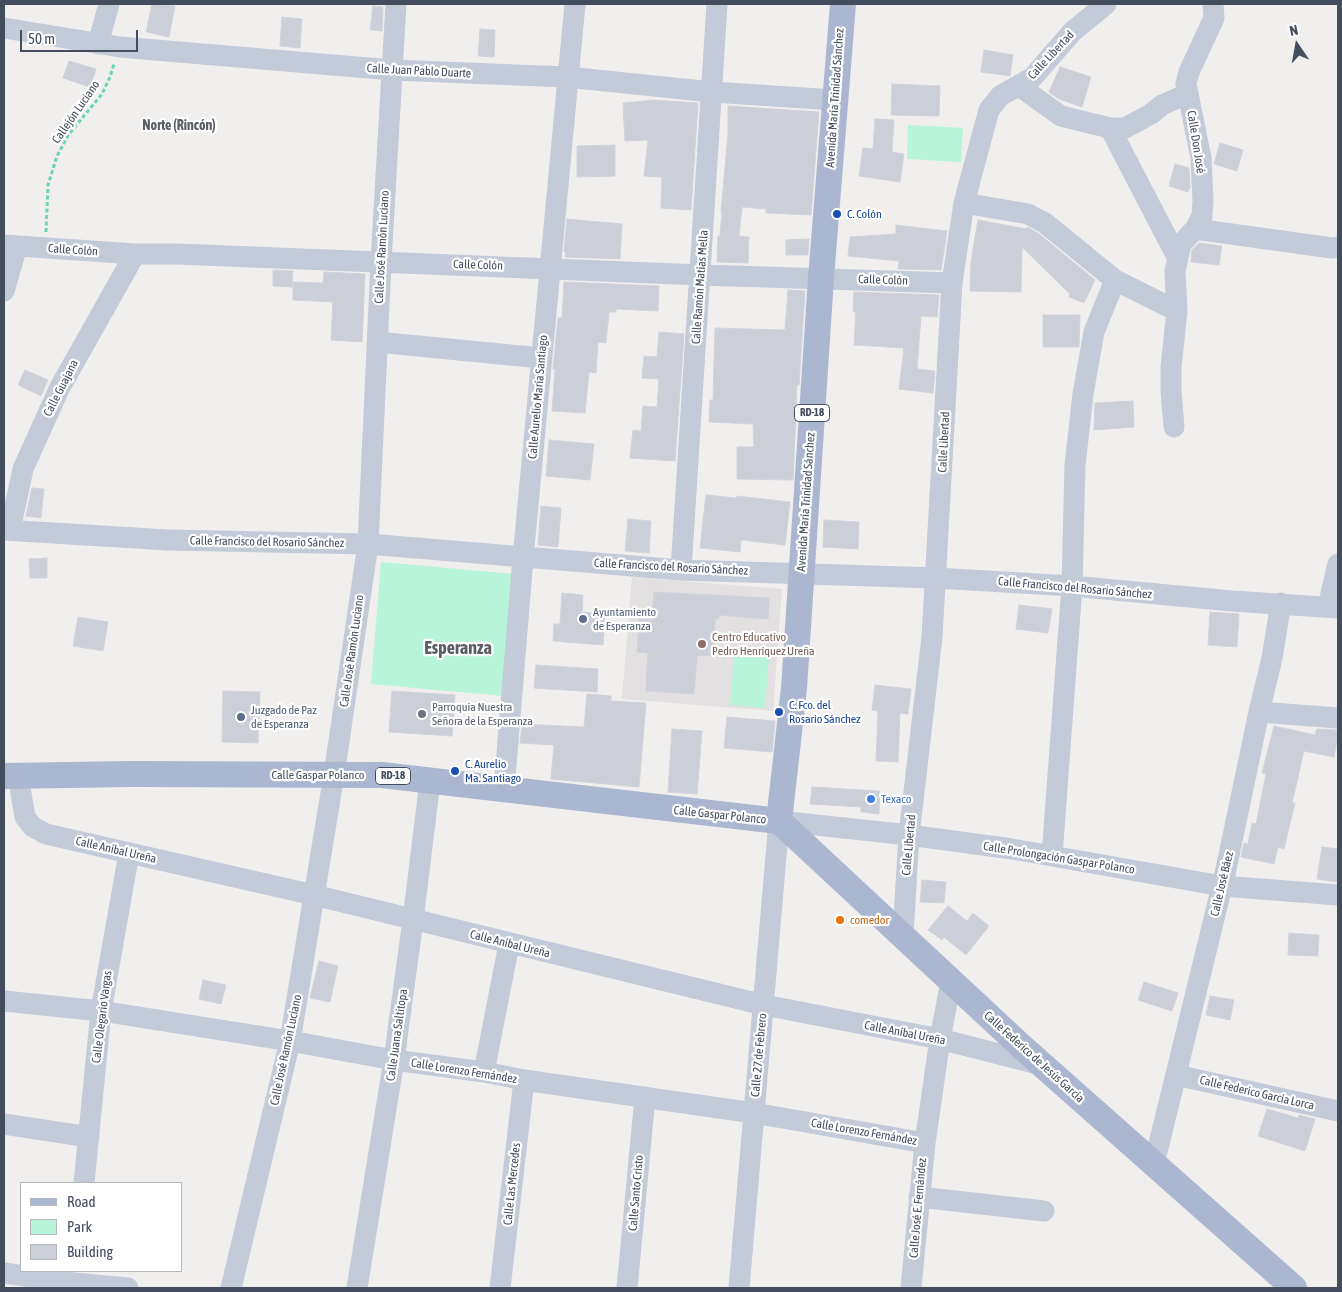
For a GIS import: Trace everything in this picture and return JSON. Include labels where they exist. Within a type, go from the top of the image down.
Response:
[{"type":"main road","name":"Avenida María Trinidad Sánchez","points":[[779,821],[794,688],[800,574],[821,278],[843,4]]},
{"type":"main road","name":"Calle Gaspar Polanco","points":[[11,776],[131,774],[382,775],[779,821]]},
{"type":"main road","name":"Calle Federico de Jesús García","points":[[779,821],[1042,1065],[1294,1288]]},
{"type":"street","points":[[98,44],[109,4]]},
{"type":"street","name":"Calle José Ramón Luciano","points":[[231,1288],[290,1041],[334,776],[368,544],[381,262],[396,4]]},
{"type":"street","name":"Calle Aurelio María Santiago","points":[[504,790],[541,358],[575,4]]},
{"type":"street","name":"Calle Ramón Matías Mella","points":[[681,570],[717,4]]},
{"type":"street","name":"Calle Libertad","points":[[903,935],[909,835],[932,637],[952,283],[964,202],[989,110],[1000,96],[1032,78],[1073,31],[1106,4]]},
{"type":"street","name":"Calle Don José","points":[[1174,427],[1171,367],[1177,311],[1175,271],[1181,244],[1195,229],[1202,216],[1201,158],[1186,84],[1189,72],[1214,18],[1213,4]]},
{"type":"street","name":"Calle Juan Pablo Duarte","points":[[4,28],[120,47],[392,70],[567,77],[712,92],[835,100]]},
{"type":"street","points":[[1019,86],[1061,116],[1110,128],[1125,128],[1151,114],[1162,105],[1187,94]]},
{"type":"street","points":[[1110,128],[1177,257]]},
{"type":"street","points":[[964,202],[1028,214],[1045,223],[1115,280],[1177,311]]},
{"type":"street","points":[[1195,229],[1332,248],[1338,247]]},
{"type":"street","points":[[4,291],[10,245]]},
{"type":"street","name":"Calle Colón","points":[[10,245],[135,254],[550,267],[701,275],[952,283]]},
{"type":"street","name":"Calle Guajana","points":[[7,530],[23,469],[59,389],[135,254]]},
{"type":"street","points":[[1052,856],[1072,586],[1076,465],[1083,394],[1094,332],[1115,280]]},
{"type":"street","points":[[377,342],[541,358]]},
{"type":"street","name":"Calle Francisco del Rosario Sánchez","points":[[7,530],[168,540],[368,544],[681,570],[936,578],[1072,586],[1232,601],[1333,607]]},
{"type":"street","points":[[1333,607],[1338,564]]},
{"type":"street","name":"Calle José Báez","points":[[1154,1164],[1222,886],[1258,712],[1272,658],[1281,603]]},
{"type":"street","points":[[1258,712],[1338,718]]},
{"type":"street","name":"Calle Aníbal Ureña","points":[[11,776],[25,817],[33,827],[46,834],[314,895],[764,1005],[940,1039],[1042,1065]]},
{"type":"street","name":"Calle Juana Saltitopa","points":[[357,1288],[394,1060],[430,781]]},
{"type":"street","name":"Calle Prolongación Gaspar Polanco","points":[[779,821],[909,835],[1052,856],[1222,886],[1338,894]]},
{"type":"street","name":"Calle 27 de Febrero","points":[[739,1288],[779,821]]},
{"type":"street","name":"Calle Olegario Vargas","points":[[84,1182],[101,1011],[129,853]]},
{"type":"street","points":[[484,1072],[509,944]]},
{"type":"street","name":"Calle José E. Fernández","points":[[911,1288],[924,1143],[951,981]]},
{"type":"street","name":"Calle Lorenzo Fernández","points":[[4,1001],[101,1011],[290,1041],[394,1060],[754,1113],[924,1143]]},
{"type":"street","name":"Calle Federico García Lorca","points":[[1176,1075],[1338,1111]]},
{"type":"street","name":"Calle Las Mercedes","points":[[500,1288],[524,1080]]},
{"type":"street","name":"Calle Santo Cristo","points":[[627,1288],[645,1097]]},
{"type":"street","points":[[4,1124],[89,1137]]},
{"type":"street","points":[[920,1197],[1044,1211]]},
{"type":"street","points":[[4,1273],[128,1288]]},
{"type":"path","name":"Callejón Luciano","points":[[48,248],[46,216],[48,185],[52,170],[69,134],[102,94],[120,47]]},
{"type":"shaded area","name":"Centro Educativo Pedro Henríquez Ureña","points":[[632,577],[782,589],[773,711],[622,699]]},
{"type":"green space","points":[[908,125],[963,128],[961,162],[907,159]]},
{"type":"green space","points":[[381,562],[514,574],[503,696],[371,684]]},
{"type":"green space","points":[[734,655],[769,657],[765,708],[730,705]]},
{"type":"building","points":[[152,4],[175,6],[169,37],[146,32]]},
{"type":"building","points":[[373,6],[383,7],[382,31],[370,30]]},
{"type":"building","points":[[282,17],[302,19],[300,48],[280,46]]},
{"type":"building","points":[[480,29],[495,30],[494,57],[478,56]]},
{"type":"building","points":[[984,50],[1013,55],[1010,76],[981,72]]},
{"type":"building","points":[[69,61],[96,69],[90,87],[63,78]]},
{"type":"building","points":[[1060,67],[1091,77],[1082,107],[1059,99],[1049,92]]},
{"type":"building","points":[[892,84],[940,86],[939,116],[891,115]]},
{"type":"building","points":[[653,100],[698,103],[691,210],[661,208],[662,177],[644,176],[648,140],[625,141],[623,103]]},
{"type":"building","points":[[728,106],[819,112],[811,215],[766,213],[766,209],[742,207],[739,236],[749,237],[748,263],[717,262],[728,134]]},
{"type":"building","points":[[875,119],[894,120],[892,152],[904,154],[900,182],[859,176],[863,148],[873,149]]},
{"type":"building","points":[[1220,143],[1243,150],[1237,171],[1214,164]]},
{"type":"building","points":[[615,145],[615,176],[577,177],[577,146]]},
{"type":"building","points":[[1175,164],[1189,168],[1190,187],[1188,192],[1169,186]]},
{"type":"building","points":[[567,219],[622,224],[620,259],[565,257]]},
{"type":"building","points":[[978,220],[1026,229],[1027,227],[1038,233],[1095,280],[1084,303],[1069,297],[1070,294],[1022,247],[1021,292],[970,291],[971,261]]},
{"type":"building","points":[[896,225],[947,231],[941,270],[898,269],[899,261],[848,256],[850,237],[896,234]]},
{"type":"building","points":[[809,239],[808,255],[786,255],[786,240]]},
{"type":"building","points":[[1199,243],[1222,246],[1219,265],[1191,262],[1192,250]]},
{"type":"building","points":[[273,270],[293,271],[292,287],[273,286]]},
{"type":"building","points":[[324,272],[365,274],[362,342],[331,340],[333,302],[293,300],[293,282],[323,283]]},
{"type":"building","points":[[564,282],[659,286],[658,311],[616,309],[616,312],[609,312],[606,343],[598,342],[596,373],[589,372],[585,413],[552,411],[555,370],[553,369],[558,318],[562,318]]},
{"type":"building","points":[[788,290],[805,291],[799,385],[797,385],[793,480],[737,479],[737,447],[754,447],[753,424],[709,422],[710,400],[713,400],[715,328],[785,330]]},
{"type":"building","points":[[854,292],[939,295],[937,317],[921,316],[917,369],[935,371],[933,393],[899,389],[904,348],[854,345],[856,312],[853,312]]},
{"type":"building","points":[[1043,315],[1080,315],[1079,347],[1043,347]]},
{"type":"building","points":[[659,332],[684,334],[675,461],[630,458],[633,430],[641,431],[643,406],[657,407],[659,379],[642,378],[644,356],[657,357]]},
{"type":"building","points":[[25,370],[48,380],[41,396],[18,385]]},
{"type":"building","points":[[1133,401],[1134,427],[1094,430],[1095,403]]},
{"type":"building","points":[[549,440],[594,444],[590,480],[546,476]]},
{"type":"building","points":[[32,488],[44,489],[41,518],[26,516]]},
{"type":"building","points":[[706,495],[736,498],[737,496],[790,502],[785,545],[741,540],[740,552],[700,548]]},
{"type":"building","points":[[541,506],[561,508],[558,547],[538,545]]},
{"type":"building","points":[[628,519],[651,521],[649,553],[625,551]]},
{"type":"building","points":[[824,520],[859,522],[858,549],[823,547]]},
{"type":"building","points":[[47,558],[47,578],[30,578],[29,559]]},
{"type":"building","points":[[654,592],[769,598],[768,619],[719,615],[719,619],[715,619],[713,656],[697,655],[694,694],[646,691],[648,653],[637,652],[639,619],[652,620]]},
{"type":"building","name":"Ayuntamiento de Esperanza","points":[[562,593],[583,595],[582,612],[605,614],[603,645],[553,641],[554,624],[560,624]]},
{"type":"building","points":[[1019,605],[1052,609],[1048,633],[1016,629]]},
{"type":"building","points":[[1210,612],[1239,614],[1237,647],[1208,645]]},
{"type":"building","points":[[78,617],[108,622],[103,651],[73,646]]},
{"type":"building","points":[[536,665],[598,669],[597,692],[534,688]]},
{"type":"building","points":[[875,685],[911,689],[908,714],[900,713],[898,762],[876,761],[878,711],[872,710]]},
{"type":"building","name":"Juzgado de Paz de Esperanza","points":[[223,691],[260,692],[258,743],[222,742]]},
{"type":"building","name":"Parroquia Nuestra Señora de la Esperanza","points":[[392,691],[455,695],[452,736],[389,732]]},
{"type":"building","points":[[587,694],[611,696],[611,701],[646,703],[639,787],[551,779],[554,745],[520,743],[522,724],[584,727]]},
{"type":"building","points":[[727,717],[775,721],[772,752],[724,748]]},
{"type":"building","points":[[1274,726],[1315,735],[1317,729],[1338,730],[1338,736],[1334,757],[1304,751],[1292,803],[1295,803],[1284,849],[1278,847],[1274,864],[1241,857],[1244,843],[1248,844],[1252,823],[1256,824],[1266,774],[1262,773]]},
{"type":"building","points":[[672,729],[702,731],[697,794],[668,792]]},
{"type":"building","points":[[812,787],[880,791],[879,814],[861,812],[861,807],[810,804]]},
{"type":"building","points":[[1322,847],[1338,849],[1338,882],[1317,879]]},
{"type":"building","points":[[922,880],[946,882],[944,903],[920,902]]},
{"type":"building","points":[[948,906],[967,921],[973,913],[989,926],[966,955],[944,937],[942,940],[928,930]]},
{"type":"building","points":[[1289,933],[1319,935],[1318,956],[1288,955]]},
{"type":"building","points":[[319,961],[338,966],[330,1002],[310,998]]},
{"type":"building","points":[[203,980],[226,985],[221,1004],[199,999]]},
{"type":"building","points":[[1144,982],[1178,993],[1172,1011],[1138,1000]]},
{"type":"building","points":[[1210,996],[1234,1000],[1230,1020],[1206,1015]]},
{"type":"building","points":[[1267,1109],[1298,1118],[1299,1115],[1315,1119],[1305,1151],[1258,1136]]},
{"type":"place","name":"C. Colón","points":[[837,214]]},
{"type":"place","name":"Ayuntamiento de Esperanza","points":[[583,619]]},
{"type":"place","name":"Centro Educativo Pedro Henríquez Ureña","points":[[702,644]]},
{"type":"place","name":"C. Fco. del Rosario Sánchez","points":[[779,712]]},
{"type":"place","name":"Parroquia Nuestra Señora de la Esperanza","points":[[422,714]]},
{"type":"place","name":"Juzgado de Paz de Esperanza","points":[[241,717]]},
{"type":"place","name":"C. Aurelio Ma. Santiago","points":[[455,771]]},
{"type":"place","name":"Texaco","points":[[871,799]]},
{"type":"place","name":"comedor","points":[[840,920]]},
{"type":"district","name":"Norte (Rincón)","points":[[179,126]]},
{"type":"district","name":"Esperanza","points":[[458,648]]}]
